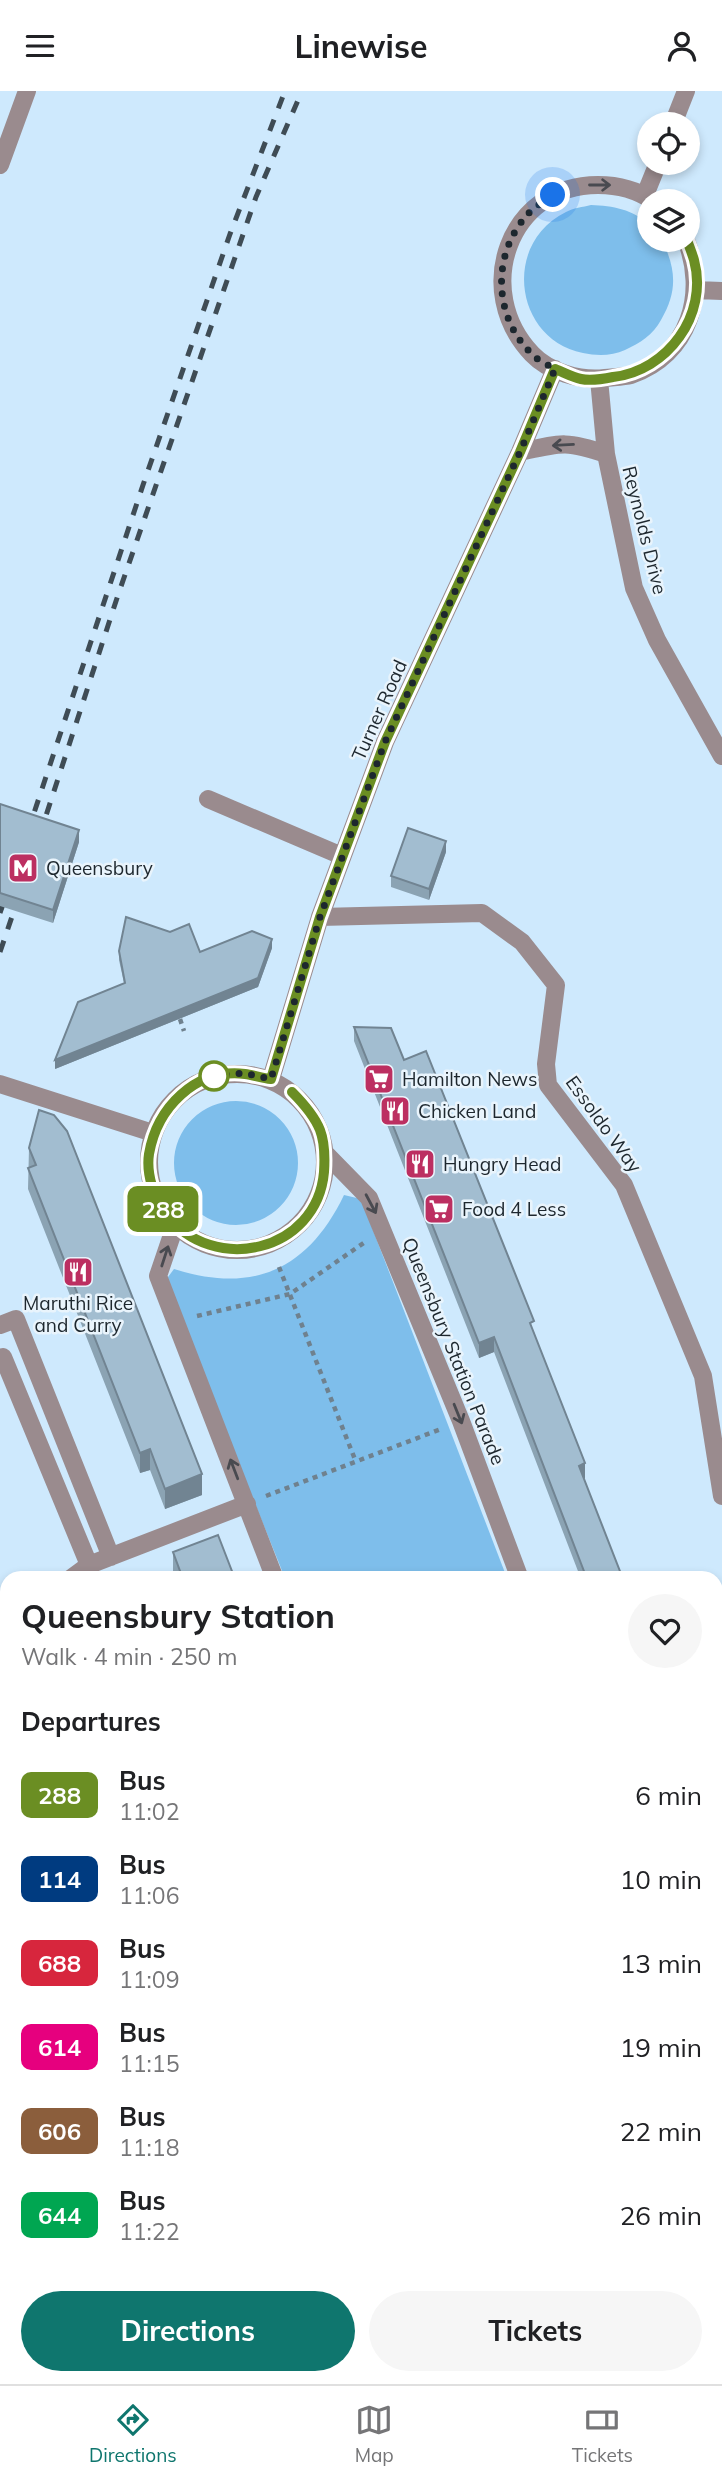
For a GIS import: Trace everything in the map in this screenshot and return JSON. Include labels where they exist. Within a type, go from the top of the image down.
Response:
[{"type":"street","points":[[0,165],[27,91]]},
{"type":"street","points":[[678,112],[686,91]]},
{"type":"street","points":[[637,193],[615,185],[583,185],[563,191],[528,213],[510,239],[501,270],[502,302],[514,331],[533,356],[555,369],[581,379],[630,375],[655,362],[676,342],[690,318],[696,290],[695,262],[691,252]]},
{"type":"street","points":[[696,290],[722,291]]},
{"type":"street","name":"Turner Road","points":[[271,1079],[320,917],[385,742],[520,452],[555,369]]},
{"type":"street","name":"Reynolds Drive","points":[[599,379],[606,454],[634,588],[657,640],[722,756]]},
{"type":"street","points":[[520,452],[565,443],[606,454]]},
{"type":"street","points":[[208,799],[342,856]]},
{"type":"street","name":"Essoldo Way","points":[[320,917],[482,913],[522,942],[556,985],[546,1064],[548,1085],[624,1185],[703,1376],[722,1496]]},
{"type":"street","points":[[243,1073],[271,1079],[292,1092],[308,1109],[320,1130],[326,1154],[323,1185],[310,1213],[288,1234],[261,1248],[231,1251],[201,1243],[175,1226],[160,1206],[151,1183],[149,1158],[153,1133],[167,1108],[188,1088],[214,1076],[243,1073]]},
{"type":"street","points":[[0,1084],[153,1133]]},
{"type":"street","name":"Queensbury Station Parade","points":[[326,1154],[369,1198],[461,1421],[517,1571]]},
{"type":"street","points":[[175,1226],[159,1276],[272,1571]]},
{"type":"street","points":[[0,1325],[16,1319],[111,1557]]},
{"type":"street","points":[[3,1357],[89,1566]]},
{"type":"street","points":[[82,1571],[247,1504]]},
{"type":"path","points":[[180,1019],[184,1031]]},
{"type":"path","points":[[176,1321],[290,1294],[383,1229]]},
{"type":"path","points":[[279,1267],[356,1462]]},
{"type":"path","points":[[247,1504],[461,1421]]},
{"type":"shaded area","points":[[591,205],[622,209],[636,215],[637,252],[667,252],[670,261],[672,290],[658,325],[636,344],[620,352],[599,355],[583,353],[560,344],[542,329],[530,310],[525,289],[525,267],[532,245],[546,226],[569,211]]},
{"type":"shaded area","points":[[236,1101],[260,1106],[280,1119],[293,1139],[298,1163],[293,1187],[280,1207],[260,1220],[236,1225],[212,1220],[192,1207],[179,1187],[174,1163],[179,1139],[192,1119],[212,1106]]},
{"type":"shaded area","points":[[344,1195],[361,1199],[504,1571],[282,1571],[165,1281],[174,1269],[229,1279],[253,1276],[275,1269],[295,1258],[330,1221]]},
{"type":"building","points":[[0,804],[79,830],[53,910],[0,893]]},
{"type":"building","points":[[408,828],[446,841],[429,889],[391,876]]},
{"type":"building","points":[[126,917],[170,932],[189,924],[200,952],[252,931],[272,939],[258,978],[55,1060],[78,1002],[125,983],[119,951]]},
{"type":"building","points":[[354,1027],[391,1028],[404,1060],[426,1051],[534,1321],[530,1323],[585,1463],[579,1466],[620,1571],[584,1571],[494,1337],[479,1343]]},
{"type":"building","points":[[39,1110],[54,1115],[67,1131],[202,1474],[165,1489],[150,1449],[140,1453],[28,1168],[36,1165],[29,1148]]},
{"type":"building","points":[[218,1535],[232,1571],[180,1571],[173,1552]]},
{"type":"railway","points":[[27,834],[230,234],[285,91]]},
{"type":"railway","points":[[39,837],[118,595],[256,197],[302,91]]},
{"type":"railway","points":[[0,913],[9,887]]},
{"type":"railway","points":[[0,952],[20,893]]},
{"type":"bus line","name":"288","points":[[292,1092],[308,1109],[320,1130],[326,1154],[323,1185],[310,1213],[288,1234],[261,1248],[231,1251],[201,1243],[175,1226],[160,1206],[151,1183],[149,1158],[153,1133],[167,1108],[188,1088],[214,1076],[243,1073],[271,1079],[320,917],[385,742],[520,452],[555,369],[581,379],[599,379],[630,375],[655,362],[676,342],[690,318],[696,290],[695,262],[691,252]]},
{"type":"place","name":"Queensbury","points":[[23,868]]},
{"type":"place","name":"Hamilton News","points":[[379,1079]]},
{"type":"place","name":"Chicken Land","points":[[395,1111]]},
{"type":"place","name":"Hungry Head","points":[[420,1164]]},
{"type":"place","name":"Food 4 Less","points":[[439,1209]]},
{"type":"place","name":"Maruthi Rice and Curry","points":[[78,1272]]},
{"type":"route","points":[[214,1076],[243,1073],[271,1079],[320,917],[385,742],[520,452],[555,369],[533,356],[514,331],[502,302],[501,270],[510,239],[528,213],[553,195]]}]
